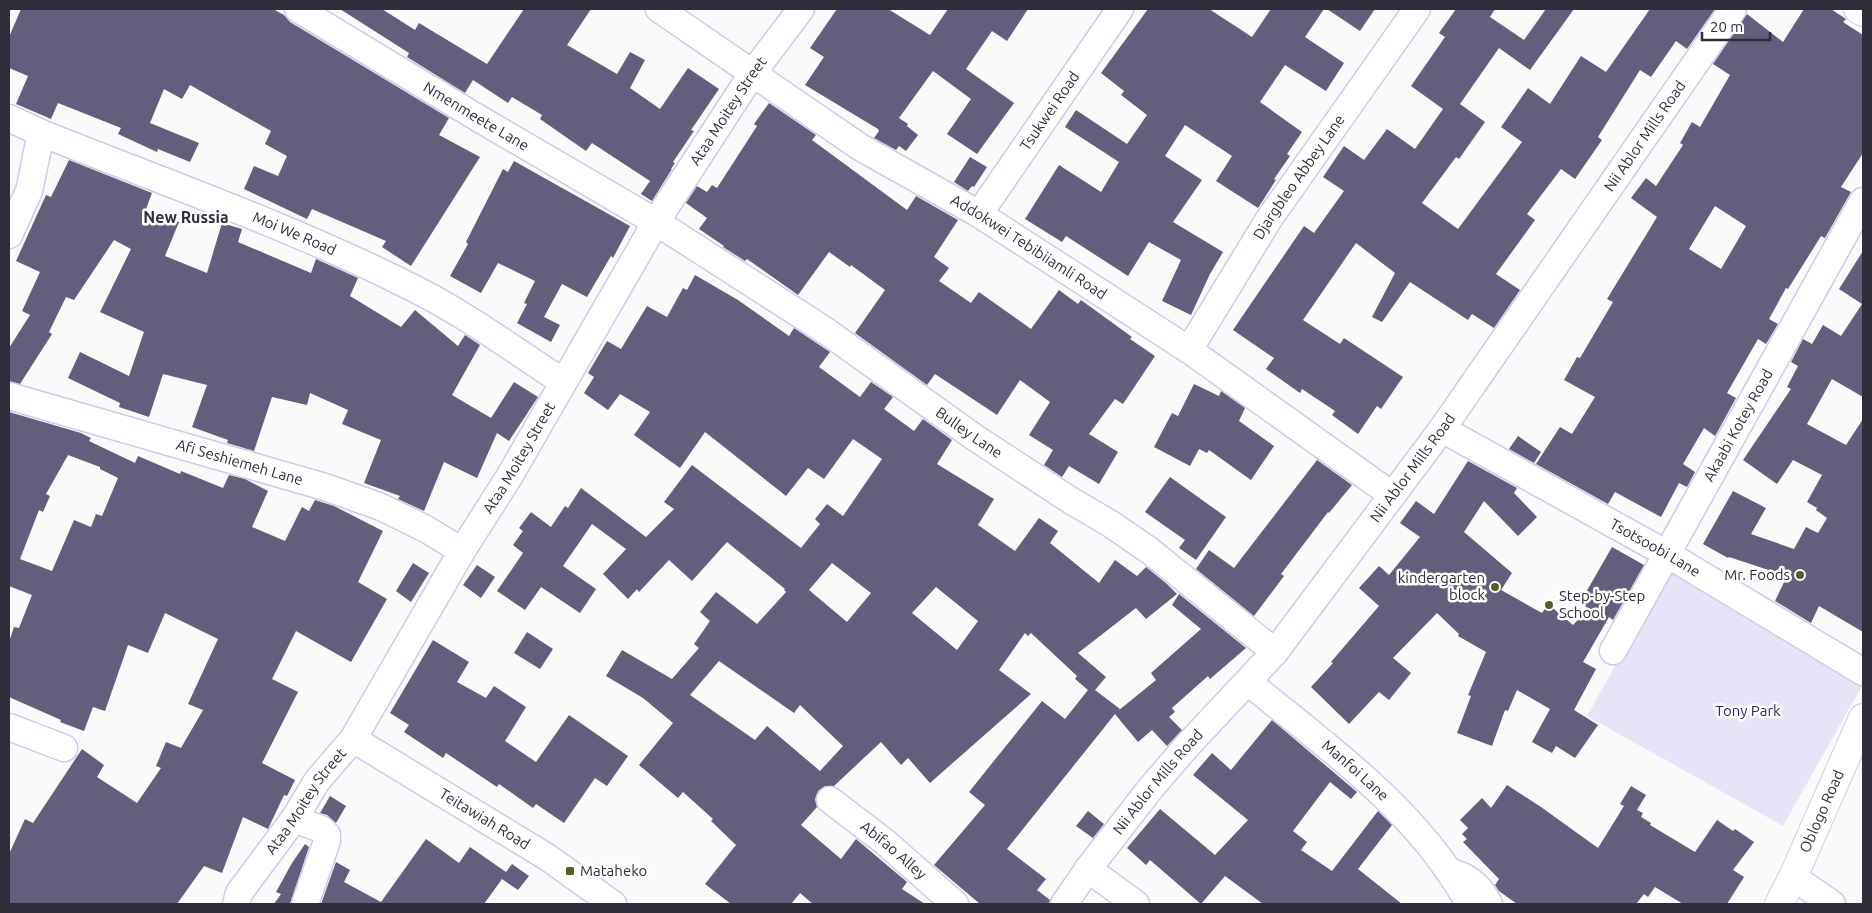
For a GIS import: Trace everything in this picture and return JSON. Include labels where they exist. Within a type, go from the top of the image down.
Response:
[{"type":"main road","points":[[1858,9],[1863,12]]},
{"type":"main road","name":"Oblogo Road","points":[[1779,904],[1793,877],[1863,718]]},
{"type":"street","name":"Nmenmeete Lane","points":[[298,9],[486,123],[656,222]]},
{"type":"street","name":"Addokwei Tebibiiamli Road","points":[[659,9],[860,147],[979,214],[1189,350],[1392,495]]},
{"type":"street","name":"Ataa Moitey Street","points":[[236,904],[239,893],[294,819],[317,781],[353,739],[462,550],[509,477],[562,382],[656,222],[752,74],[801,9]]},
{"type":"street","name":"Tsukwei Road","points":[[979,214],[1120,9]]},
{"type":"street","name":"Djargbleo Abbey Lane","points":[[1189,350],[1269,219],[1417,9]]},
{"type":"street","name":"Nii Ablor Mills Road","points":[[1064,904],[1088,869],[1150,789],[1275,652],[1442,429],[1733,9]]},
{"type":"street","name":"Moi We Road","points":[[9,118],[41,133],[354,260],[417,290],[477,326],[562,382]]},
{"type":"street","points":[[9,235],[29,192],[41,133]]},
{"type":"street","name":"Akaabi Kotey Road","points":[[1613,651],[1863,201]]},
{"type":"street","name":"Bulley Lane","points":[[656,222],[826,331],[974,437],[1150,551],[1275,652]]},
{"type":"street","name":"Afi Seshiemeh Lane","points":[[9,396],[325,487],[382,507],[462,550]]},
{"type":"street","name":"Tsotsoobi Lane","points":[[1442,429],[1667,554],[1863,672]]},
{"type":"street","name":"Manfoi Lane","points":[[1248,682],[1363,776],[1399,811],[1450,872],[1464,896]]},
{"type":"street","points":[[9,727],[64,748]]},
{"type":"street","name":"Teitawiah Road","points":[[353,739],[547,857],[613,904]]},
{"type":"street","name":"Abifao Alley","points":[[830,800],[885,842],[955,904]]},
{"type":"street","points":[[294,819],[321,830],[327,835],[327,841],[305,904]]},
{"type":"street","points":[[1088,869],[1136,904]]},
{"type":"street","name":"Manfoi Lane","points":[[1450,872],[1468,877],[1489,904]]},
{"type":"street","points":[[1793,877],[1832,904]]},
{"type":"green space","name":"Tony Park","points":[[1669,570],[1863,684],[1783,826],[1587,716]]},
{"type":"building","points":[[21,9],[273,9],[284,15],[290,22],[449,118],[439,135],[480,157],[411,266],[382,247],[386,241],[312,209],[307,219],[244,189],[254,166],[278,176],[287,156],[265,144],[271,131],[190,85],[182,99],[164,89],[150,123],[199,143],[190,162],[158,149],[157,152],[118,134],[121,128],[58,103],[51,119],[16,104],[28,76],[9,68],[9,37]]},
{"type":"building","points":[[340,9],[382,9],[415,30],[419,23],[487,64],[524,9],[591,9],[567,45],[617,74],[630,52],[645,60],[630,88],[660,109],[688,68],[719,89],[691,130],[694,131],[673,162],[675,163],[672,169],[652,201],[641,194],[650,181],[592,143],[586,151],[540,119],[542,115],[512,97],[508,103],[473,80],[465,93],[407,57],[409,53]]},
{"type":"building","points":[[837,9],[888,9],[930,35],[948,9],[1028,9],[1007,41],[992,31],[966,69],[1014,103],[977,154],[947,134],[971,99],[933,71],[899,118],[908,124],[907,126],[918,135],[906,151],[899,146],[896,150],[874,138],[879,131],[878,129],[805,85],[824,57],[810,48]]},
{"type":"building","points":[[1148,9],[1209,9],[1252,37],[1271,9],[1324,9],[1305,37],[1344,63],[1326,91],[1285,65],[1260,102],[1302,132],[1287,154],[1290,156],[1274,179],[1276,180],[1258,208],[1216,181],[1232,156],[1185,125],[1165,156],[1202,180],[1173,222],[1223,252],[1210,274],[1191,315],[1162,301],[1181,260],[1149,242],[1128,276],[1066,236],[1062,242],[1025,219],[1059,165],[1101,192],[1119,162],[1065,127],[1076,110],[1127,144],[1147,115],[1121,95],[1124,91],[1101,73]]},
{"type":"building","points":[[1327,9],[1375,9],[1360,31]]},
{"type":"building","points":[[1456,9],[1495,9],[1490,17],[1524,40],[1546,9],[1574,9],[1530,70],[1499,48],[1460,104],[1485,122],[1459,159],[1456,157],[1422,203],[1458,229],[1522,142],[1501,127],[1528,88],[1550,104],[1581,56],[1606,72],[1650,9],[1715,9],[1687,49],[1676,41],[1651,77],[1640,70],[1598,137],[1602,140],[1575,179],[1561,169],[1527,214],[1535,220],[1496,274],[1520,290],[1494,328],[1472,314],[1468,320],[1410,282],[1382,322],[1372,317],[1395,273],[1356,243],[1303,320],[1340,344],[1344,338],[1403,377],[1381,409],[1377,406],[1358,434],[1332,415],[1335,411],[1302,389],[1300,393],[1266,369],[1274,358],[1233,330],[1304,226],[1314,233],[1344,191],[1323,177],[1344,146],[1364,160],[1387,129],[1415,149],[1443,109],[1411,86],[1445,37],[1439,33]]},
{"type":"building","points":[[1804,9],[1831,9],[1846,19],[1843,22],[1863,35],[1863,153],[1841,187],[1851,192],[1825,238],[1821,236],[1788,289],[1786,288],[1769,319],[1778,324],[1766,344],[1758,339],[1727,393],[1736,398],[1715,436],[1704,428],[1683,464],[1695,472],[1687,487],[1679,483],[1661,517],[1615,492],[1608,504],[1536,464],[1560,427],[1572,434],[1595,397],[1564,380],[1577,357],[1580,358],[1613,302],[1607,299],[1657,217],[1631,198],[1646,178],[1656,186],[1683,145],[1680,143],[1692,122],[1700,127],[1730,75],[1713,64],[1747,14],[1783,42]],"holes":[[[1715,206],[1746,226],[1721,269],[1689,249]]]},
{"type":"building","points":[[769,103],[816,135],[812,140],[907,210],[916,196],[958,220],[934,257],[949,268],[939,281],[971,303],[979,292],[1031,329],[1059,290],[1078,304],[1081,300],[1132,337],[1130,339],[1155,356],[1123,404],[1115,399],[1089,434],[1118,452],[1099,484],[1069,466],[1062,477],[1044,465],[1053,450],[1029,435],[1050,402],[1020,380],[997,415],[935,374],[927,385],[855,333],[885,290],[851,265],[850,267],[829,252],[798,295],[747,259],[745,261],[723,247],[699,229],[707,218],[686,203],[697,186],[707,192],[712,185],[717,188],[757,126],[754,124]]},
{"type":"building","points":[[970,157],[987,167],[974,187],[972,186],[968,191],[954,182]]},
{"type":"building","points":[[69,160],[152,193],[146,209],[179,222],[165,256],[207,273],[222,223],[242,229],[238,242],[311,273],[316,259],[358,278],[350,296],[401,327],[415,310],[458,346],[465,335],[480,345],[452,395],[491,418],[514,382],[538,397],[509,441],[497,433],[477,478],[444,462],[424,511],[398,499],[400,496],[364,483],[381,440],[342,424],[348,410],[310,393],[307,405],[272,397],[254,451],[227,443],[228,440],[192,427],[207,385],[163,374],[149,417],[119,407],[120,403],[68,378],[80,352],[129,376],[144,332],[100,312],[131,249],[114,240],[74,300],[66,297],[49,332],[52,334],[20,384],[9,381],[9,348],[30,315],[22,311],[40,272],[16,261],[46,195],[51,197]]},
{"type":"building","points":[[514,161],[630,226],[613,258],[611,256],[587,297],[562,284],[544,317],[560,325],[551,342],[517,323],[527,304],[524,303],[535,281],[498,263],[481,293],[450,276],[468,244],[466,242],[503,169],[508,172]]},
{"type":"building","points":[[1863,251],[1863,397],[1832,379],[1807,424],[1846,445],[1863,419],[1863,632],[1819,606],[1811,623],[1775,601],[1787,576],[1728,558],[1703,544],[1733,491],[1766,508],[1751,534],[1794,549],[1806,527],[1818,533],[1827,518],[1816,510],[1817,508],[1807,502],[1822,475],[1793,460],[1777,484],[1743,460],[1791,389],[1787,387],[1798,366],[1791,362],[1803,339],[1812,344],[1823,325],[1841,336],[1862,304],[1839,289]]},
{"type":"building","points":[[695,275],[738,300],[789,336],[794,328],[830,352],[819,367],[860,397],[871,382],[893,397],[884,409],[914,431],[923,419],[952,440],[937,464],[994,499],[978,525],[1015,551],[1039,518],[1058,531],[1050,543],[1099,583],[1115,560],[1137,576],[1146,567],[1167,584],[1177,594],[1146,619],[1136,608],[1078,653],[1106,677],[1095,690],[1120,709],[1118,711],[1156,680],[1151,673],[1201,629],[1172,605],[1179,594],[1246,648],[1210,679],[1208,676],[1172,708],[1175,712],[1169,717],[1182,730],[1167,746],[1152,730],[1138,742],[1115,714],[1007,849],[1046,879],[1037,890],[1050,900],[1049,904],[980,904],[934,865],[985,805],[969,792],[1042,701],[1065,719],[1088,690],[1075,679],[1077,676],[1031,633],[1028,636],[1025,633],[999,670],[1031,694],[930,783],[908,758],[901,765],[881,742],[834,786],[825,786],[818,791],[815,799],[817,807],[801,825],[841,859],[856,839],[907,882],[902,889],[925,904],[813,904],[800,893],[791,904],[731,904],[705,884],[736,845],[711,821],[713,819],[683,792],[678,798],[639,765],[673,723],[643,698],[606,676],[622,650],[672,679],[699,648],[694,644],[710,621],[700,612],[716,592],[757,624],[786,592],[785,589],[727,542],[692,581],[669,560],[639,592],[637,589],[628,599],[603,574],[626,549],[592,524],[563,566],[596,589],[580,613],[541,587],[525,610],[497,591],[523,553],[513,545],[523,531],[519,528],[531,512],[551,527],[565,506],[568,508],[581,488],[646,537],[674,509],[664,502],[692,465],[801,548],[820,524],[815,519],[827,504],[843,516],[882,459],[853,439],[824,479],[808,468],[786,496],[705,432],[680,468],[634,435],[650,412],[620,394],[608,410],[584,393],[594,377],[588,373],[607,341],[621,349],[647,306],[667,317],[683,288],[687,290]],"holes":[[[832,563],[871,593],[847,622],[809,590]],[[936,587],[978,621],[957,650],[912,613]],[[719,661],[794,713],[800,705],[843,746],[820,771],[767,726],[755,740],[690,695]]]},
{"type":"building","points":[[1194,384],[1219,396],[1221,391],[1245,408],[1239,421],[1274,446],[1251,480],[1209,450],[1207,453],[1199,449],[1190,466],[1154,447],[1172,413],[1178,416]]},
{"type":"building","points":[[9,412],[81,433],[91,438],[89,441],[135,463],[138,456],[180,474],[181,471],[223,488],[229,475],[245,479],[268,491],[252,527],[285,541],[302,507],[309,511],[315,500],[334,506],[383,531],[358,582],[387,599],[351,662],[296,631],[272,679],[298,692],[262,763],[295,780],[287,796],[284,795],[268,829],[243,817],[222,873],[204,866],[177,904],[9,904],[9,854],[25,819],[33,823],[82,749],[104,765],[97,777],[137,803],[161,768],[156,766],[166,742],[181,748],[203,710],[188,704],[218,639],[165,613],[148,653],[128,645],[105,711],[93,707],[84,731],[60,722],[61,720],[9,697],[9,642],[14,627],[19,628],[32,595],[9,586]],"holes":[[[68,455],[100,467],[100,469],[118,478],[102,516],[96,514],[91,527],[74,520],[52,571],[20,559],[39,510],[43,512],[50,496],[46,494]]]},
{"type":"building","points":[[1518,436],[1541,452],[1534,463],[1509,449]]},
{"type":"building","points":[[1317,460],[1352,485],[1328,512],[1281,574],[1284,576],[1254,616],[1196,569],[1209,550],[1234,568]]},
{"type":"building","points":[[1468,461],[1517,488],[1514,493],[1537,517],[1518,536],[1484,501],[1464,532],[1512,573],[1501,590],[1542,613],[1548,604],[1573,625],[1588,609],[1581,601],[1612,547],[1644,565],[1613,620],[1609,617],[1583,662],[1596,669],[1574,710],[1598,725],[1575,758],[1556,746],[1552,753],[1532,742],[1550,709],[1517,690],[1508,711],[1505,710],[1492,746],[1457,733],[1471,696],[1468,695],[1486,652],[1458,636],[1459,634],[1437,613],[1393,658],[1411,673],[1389,700],[1379,692],[1349,724],[1311,687],[1379,606],[1359,588],[1379,566],[1389,575],[1420,537],[1400,523],[1416,501],[1434,514]]},
{"type":"building","points":[[1170,477],[1226,517],[1196,560],[1179,548],[1185,540],[1145,512]]},
{"type":"building","points":[[413,563],[429,573],[411,602],[396,591]]},
{"type":"building","points":[[477,565],[495,577],[481,598],[463,585]]},
{"type":"building","points":[[527,632],[553,649],[540,669],[514,653]]},
{"type":"building","points":[[433,640],[469,662],[457,682],[486,698],[494,686],[526,707],[505,741],[536,762],[569,715],[628,756],[607,786],[595,778],[564,823],[536,804],[533,808],[499,784],[497,787],[446,753],[443,758],[404,732],[409,725],[390,713]]},
{"type":"building","points":[[1272,720],[1357,792],[1351,799],[1330,782],[1293,831],[1307,842],[1301,850],[1332,871],[1378,811],[1392,825],[1358,869],[1402,904],[1263,904],[1225,876],[1201,904],[1150,860],[1146,865],[1127,848],[1160,809],[1215,855],[1248,820],[1193,775],[1212,753],[1231,770]]},
{"type":"building","points":[[1507,785],[1598,848],[1624,806],[1620,804],[1631,786],[1646,795],[1637,810],[1643,813],[1641,817],[1651,823],[1650,825],[1695,852],[1717,820],[1754,842],[1733,870],[1744,877],[1727,904],[1683,904],[1655,887],[1648,897],[1644,894],[1636,904],[1517,904],[1499,891],[1495,885],[1499,879],[1463,842],[1467,839],[1462,834],[1468,828],[1460,820],[1482,798],[1491,808]]},
{"type":"building","points":[[330,796],[346,806],[336,823],[327,815],[320,813]]},
{"type":"building","points":[[1088,811],[1104,824],[1093,838],[1076,826]]},
{"type":"building","points":[[426,839],[459,863],[470,847],[506,872],[512,864],[529,876],[518,890],[502,879],[484,904],[321,904],[336,862],[350,870],[344,882],[381,902]]},
{"type":"building","points":[[305,844],[309,847],[290,904],[274,904],[281,894],[276,892]]},
{"type":"place","name":"Mr. Foods","points":[[1800,575]]},
{"type":"place","name":"kindergarten block","points":[[1495,587]]},
{"type":"place","name":"Step-by-Step School","points":[[1549,605]]},
{"type":"place","name":"Mataheko","points":[[570,871]]},
{"type":"district","name":"New Russia","points":[[186,217]]}]
